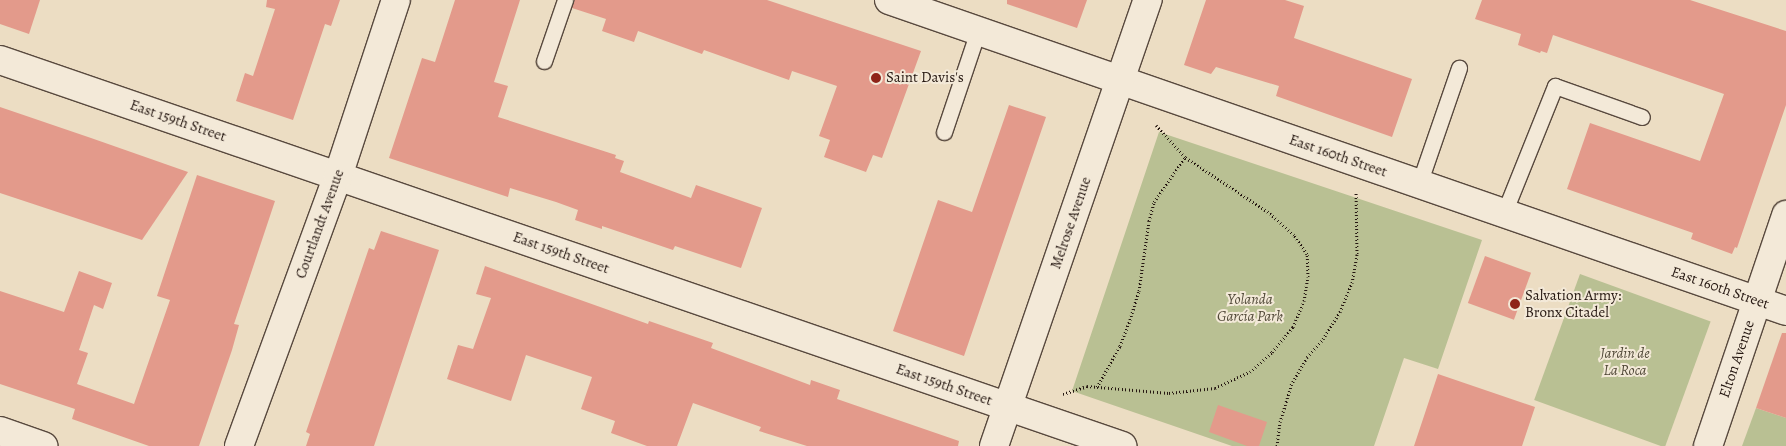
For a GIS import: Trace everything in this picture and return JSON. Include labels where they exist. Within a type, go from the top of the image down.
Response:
[{"type":"street","name":"Courtlandt Avenue","points":[[238,446],[338,176],[396,0]]},
{"type":"street","name":"East 160th Street","points":[[889,0],[1786,311]]},
{"type":"street","name":"Melrose Avenue","points":[[994,446],[1148,0]]},
{"type":"street","name":"East 159th Street","points":[[0,60],[1122,446]]},
{"type":"street","name":"Elton Avenue","points":[[1708,446],[1786,215]]},
{"type":"street","points":[[0,431],[43,446]]},
{"type":"lane","points":[[544,61],[565,0]]},
{"type":"lane","points":[[944,132],[978,31]]},
{"type":"lane","points":[[1419,184],[1459,68]]},
{"type":"lane","points":[[1504,213],[1555,86],[1642,117]]},
{"type":"path","points":[[1061,395],[1087,386],[1168,393],[1215,388],[1250,372],[1272,352],[1293,327],[1304,301],[1308,277],[1307,254],[1294,235],[1271,214],[1185,157],[1153,121]]},
{"type":"path","points":[[1097,386],[1120,346],[1130,322],[1140,284],[1149,221],[1154,202],[1185,157]]},
{"type":"path","points":[[1277,446],[1280,422],[1291,385],[1307,357],[1323,339],[1340,312],[1352,283],[1357,254],[1356,192]]},
{"type":"green space","name":"Yolanda García Park","points":[[1159,132],[1482,240],[1438,369],[1404,358],[1374,446],[1232,446],[1072,391]]},
{"type":"green space","name":"Jardin de La Roca","points":[[1580,274],[1711,322],[1665,446],[1661,446],[1534,400]]},
{"type":"green space","points":[[1756,408],[1786,418],[1786,446],[1742,446]]},
{"type":"building","points":[[0,0],[40,0],[29,34],[0,24]]},
{"type":"building","points":[[267,0],[340,0],[331,26],[325,24],[293,120],[236,101],[245,73],[253,76],[275,9],[266,7]]},
{"type":"building","points":[[455,0],[520,0],[494,82],[508,86],[498,117],[616,155],[615,158],[624,161],[620,172],[691,198],[696,185],[762,208],[741,268],[675,246],[673,250],[602,226],[602,229],[575,220],[578,210],[556,202],[510,188],[508,197],[389,158],[422,58],[435,62]]},
{"type":"building","points":[[574,0],[767,0],[921,51],[882,158],[873,155],[866,172],[824,157],[830,140],[819,136],[837,86],[792,71],[789,80],[704,50],[702,54],[638,31],[634,42],[602,31],[606,19],[572,8]]},
{"type":"building","points":[[1007,0],[1087,0],[1077,28],[1007,4]]},
{"type":"building","points":[[1206,0],[1285,0],[1304,6],[1294,38],[1412,79],[1392,137],[1276,96],[1279,86],[1216,67],[1211,74],[1184,65]]},
{"type":"building","points":[[1482,0],[1690,0],[1786,31],[1786,105],[1737,248],[1735,247],[1732,254],[1691,239],[1693,233],[1567,189],[1590,123],[1700,161],[1724,94],[1553,35],[1547,53],[1541,51],[1540,53],[1518,45],[1521,34],[1475,19]]},
{"type":"building","points":[[1009,105],[1046,117],[964,356],[893,331],[938,200],[972,212]]},
{"type":"building","points":[[0,107],[188,172],[142,240],[0,193]]},
{"type":"building","points":[[197,175],[275,201],[234,324],[239,325],[232,350],[199,446],[149,446],[72,419],[75,409],[0,384],[0,291],[64,312],[79,271],[112,283],[103,309],[94,305],[79,350],[88,353],[77,384],[134,404],[170,300],[157,296]]},
{"type":"building","points":[[381,231],[439,250],[374,446],[306,446],[310,434],[306,432],[369,248],[374,250]]},
{"type":"building","points":[[1485,256],[1531,273],[1514,320],[1468,303]]},
{"type":"building","points":[[485,266],[648,324],[649,321],[713,343],[711,348],[810,385],[811,380],[840,390],[837,399],[959,441],[958,446],[807,446],[759,431],[761,427],[693,403],[677,446],[647,446],[611,433],[615,421],[581,409],[592,377],[526,355],[511,401],[447,379],[458,345],[473,349],[491,298],[476,294]]},
{"type":"building","points":[[1782,333],[1786,333],[1786,418],[1756,408]]},
{"type":"building","points":[[1438,374],[1535,407],[1522,446],[1414,446]]},
{"type":"building","points":[[1218,405],[1267,422],[1259,446],[1247,446],[1209,432]]},
{"type":"place","name":"Saint Davis's","points":[[876,78]]},
{"type":"place","name":"Salvation Army: Bronx Citadel","points":[[1515,304]]}]
